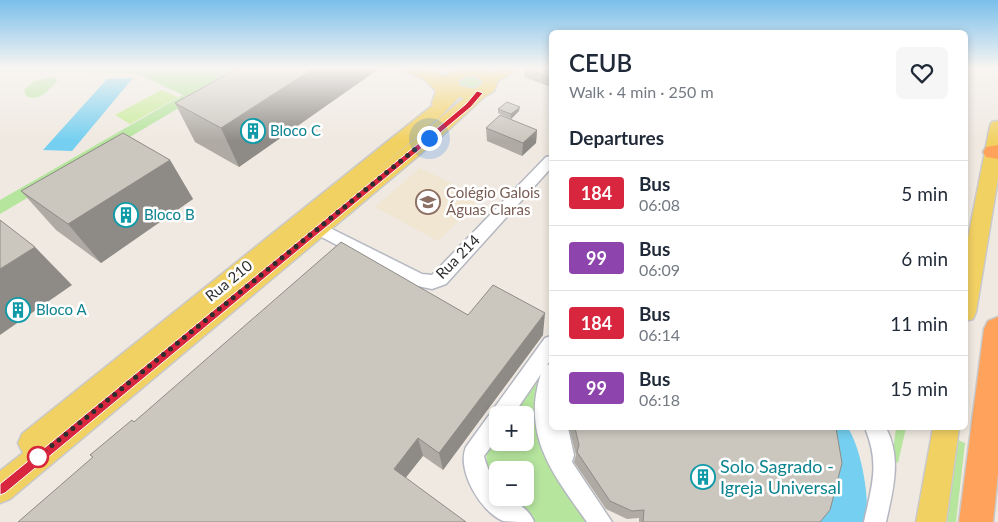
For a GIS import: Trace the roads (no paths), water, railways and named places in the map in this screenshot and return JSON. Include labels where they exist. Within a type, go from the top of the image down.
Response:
[{"type":"highway","points":[[976,522],[998,329]]},
{"type":"main road","points":[[436,112],[445,95],[444,92]]},
{"type":"main road","name":"Rua 210","points":[[0,471],[436,112],[454,92]]},
{"type":"main road","name":"Rua 210","points":[[0,489],[317,228],[454,118],[463,92]]},
{"type":"main road","points":[[968,297],[996,152],[998,126]]},
{"type":"main road","points":[[931,522],[946,430]]},
{"type":"street","name":"Rua 214","points":[[317,228],[419,280],[432,282],[440,279],[549,162]]},
{"type":"street","points":[[507,406],[549,347]]},
{"type":"street","points":[[549,376],[544,387],[541,408],[544,428],[556,457],[601,522]]},
{"type":"street","points":[[558,430],[564,454],[576,487]]},
{"type":"street","points":[[875,430],[882,439],[886,460],[875,522]]},
{"type":"street","points":[[489,432],[473,454],[477,478],[490,498],[523,522]]},
{"type":"water","points":[[95,92],[121,92],[72,151],[43,150]]},
{"type":"water","points":[[823,430],[849,430],[857,448],[863,473],[867,500],[866,522],[815,522]]},
{"type":"place","name":"Bloco C","points":[[253,131]]},
{"type":"place","name":"Colégio Galois Águas Claras","points":[[428,202]]},
{"type":"place","name":"Bloco B","points":[[126,215]]},
{"type":"place","name":"Bloco A","points":[[18,310]]},
{"type":"place","name":"Solo Sagrado - Igreja Universal","points":[[703,477]]}]
